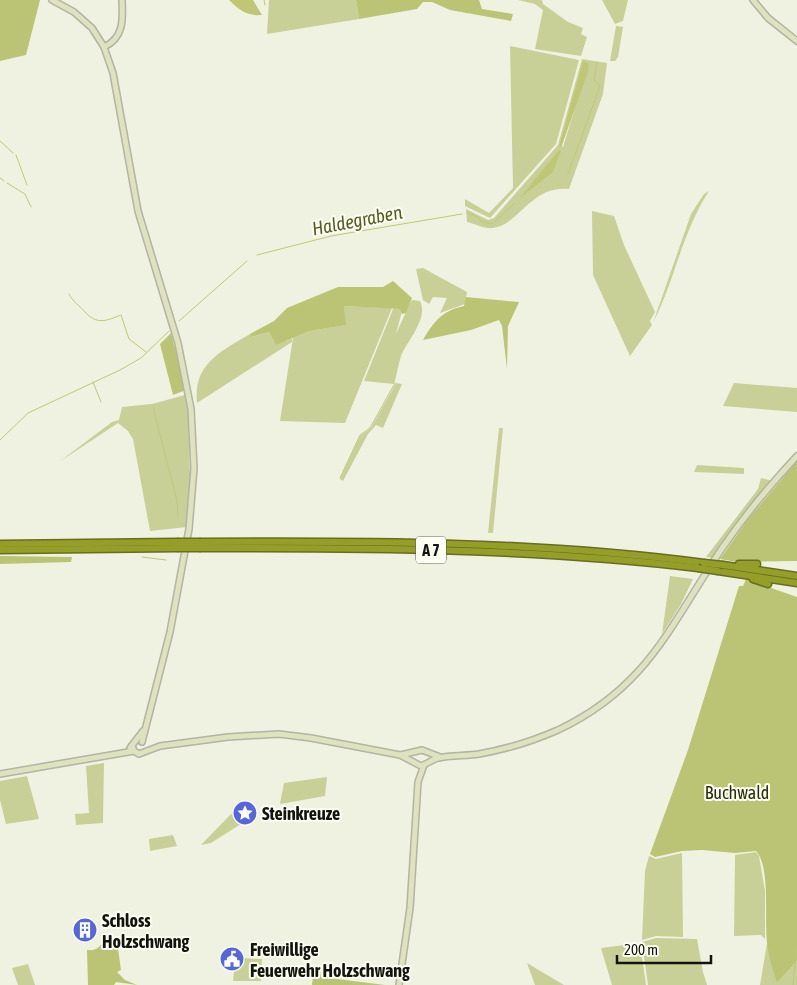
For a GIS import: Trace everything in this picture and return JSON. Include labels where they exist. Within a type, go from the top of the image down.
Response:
[{"type":"highway","name":"A 7","points":[[0,544],[475,544],[611,552],[797,576]]},
{"type":"highway","name":"A 7","points":[[0,550],[177,545]]},
{"type":"highway","name":"A 7","points":[[201,545],[528,553],[698,568],[797,583]]},
{"type":"highway","points":[[723,565],[757,564]]},
{"type":"highway","points":[[732,572],[768,584]]},
{"type":"main road","points":[[52,0],[81,18],[104,47],[116,84],[138,211],[180,353],[188,389],[194,468],[187,545],[167,647],[139,754],[133,749]]},
{"type":"main road","points":[[104,47],[113,42],[122,28],[122,0]]},
{"type":"main road","points":[[753,0],[768,18],[797,41]]},
{"type":"main road","points":[[0,774],[120,753],[142,745],[160,746],[228,737],[279,734],[311,738],[400,755],[414,762],[426,763],[440,757],[479,754],[525,744],[578,719],[622,688],[659,649],[722,549],[770,486],[797,456]]},
{"type":"main road","points":[[400,755],[422,750],[440,757]]},
{"type":"main road","points":[[399,985],[412,890],[418,782],[414,762],[415,752]]},
{"type":"main road","points":[[418,782],[426,763],[427,753]]},
{"type":"shaded area","points":[[229,0],[253,0],[262,15],[252,15],[244,12]]},
{"type":"shaded area","points":[[269,0],[356,0],[359,19],[267,34]]},
{"type":"shaded area","points":[[518,0],[542,0],[543,4],[568,22],[583,28],[581,34],[587,37],[581,56],[535,49],[543,10],[535,4]]},
{"type":"shaded area","points":[[602,0],[628,0],[623,21],[615,24]]},
{"type":"shaded area","points":[[616,26],[623,27],[618,57],[615,61],[610,61]]},
{"type":"shaded area","points":[[510,46],[579,60],[556,144],[490,218],[465,206],[465,199],[489,213],[513,188]]},
{"type":"shaded area","points":[[582,59],[607,63],[603,94],[569,189],[556,189],[545,193],[510,220],[493,228],[467,222],[466,209],[488,220],[494,218],[558,145]],"holes":[[[583,62],[589,63],[563,147],[559,145]]]},
{"type":"shaded area","points":[[583,61],[589,63],[588,72],[561,148],[559,145]]},
{"type":"shaded area","points":[[559,150],[561,151],[553,172],[520,198]]},
{"type":"shaded area","points":[[709,191],[685,239],[661,307],[653,323],[691,214],[704,194]]},
{"type":"shaded area","points":[[592,211],[614,216],[624,245],[655,312],[650,321],[652,325],[630,356],[593,275]]},
{"type":"shaded area","points":[[423,268],[467,292],[465,304],[440,313],[447,298],[433,297],[429,304],[423,300],[416,269]]},
{"type":"shaded area","points":[[413,300],[420,301],[422,315],[401,356],[394,384],[364,381],[393,309],[400,309],[402,311],[396,334]]},
{"type":"shaded area","points":[[344,306],[392,308],[345,423],[280,421],[293,338],[310,331],[345,325]]},
{"type":"shaded area","points":[[269,332],[276,344],[292,339],[292,342],[197,403],[199,378],[204,369],[219,353],[250,334],[252,337]]},
{"type":"shaded area","points":[[396,383],[402,384],[383,428],[376,425],[368,434],[343,481],[340,479],[360,436],[371,428]]},
{"type":"shaded area","points":[[734,383],[797,388],[797,412],[723,406]]},
{"type":"shaded area","points":[[185,395],[188,414],[190,476],[187,527],[150,531],[133,439],[128,431],[118,423],[59,462],[112,422],[119,420],[122,407],[152,404]]},
{"type":"shaded area","points":[[499,428],[503,428],[493,533],[488,533]]},
{"type":"shaded area","points":[[697,465],[744,468],[744,474],[694,472]]},
{"type":"shaded area","points":[[761,478],[773,481],[714,558],[706,557],[758,489]]},
{"type":"shaded area","points":[[670,576],[693,579],[681,604],[662,634]]},
{"type":"shaded area","points":[[104,763],[103,823],[76,825],[75,814],[89,813],[86,766]]},
{"type":"shaded area","points":[[27,776],[39,819],[6,824],[0,800],[0,781]]},
{"type":"shaded area","points":[[327,777],[325,796],[280,804],[284,783]]},
{"type":"shaded area","points":[[246,812],[244,822],[211,843],[201,845],[231,814]]},
{"type":"shaded area","points":[[173,835],[177,846],[150,851],[149,839]]},
{"type":"shaded area","points":[[756,852],[759,856],[765,891],[765,939],[761,935],[734,936],[735,855]]},
{"type":"shaded area","points":[[682,853],[683,937],[656,936],[642,940],[645,871],[649,856],[656,859]]},
{"type":"shaded area","points":[[656,938],[697,939],[707,985],[648,985],[642,942]]},
{"type":"shaded area","points":[[640,943],[646,985],[612,985],[601,948]]},
{"type":"shaded area","points":[[767,943],[777,983],[797,961],[797,985],[760,985]]},
{"type":"shaded area","points":[[239,958],[262,959],[261,981],[233,981]]},
{"type":"shaded area","points":[[527,963],[564,985],[535,985]]},
{"type":"shaded area","points":[[28,964],[35,985],[18,985],[12,968]]},
{"type":"green space","points":[[0,0],[40,0],[26,55],[0,61]]},
{"type":"green space","points":[[356,0],[479,0],[482,9],[513,14],[511,21],[450,10],[432,2],[423,2],[417,9],[359,19]]},
{"type":"green space","points":[[393,281],[412,298],[406,313],[402,314],[400,309],[344,306],[346,325],[310,331],[276,345],[269,332],[251,337],[250,334],[274,321],[287,308],[338,287],[383,287]]},
{"type":"green space","points":[[466,297],[519,302],[508,326],[507,369],[502,326],[499,320],[471,330],[423,340],[439,318],[456,308],[464,306]]},
{"type":"green space","points":[[171,333],[186,390],[173,395],[160,344]]},
{"type":"green space","points":[[797,461],[797,561],[737,562],[720,559],[748,519]]},
{"type":"green space","points":[[0,556],[72,557],[71,562],[0,564]]},
{"type":"green space","name":"Buchwald","points":[[746,579],[797,597],[797,961],[777,983],[771,963],[766,932],[764,869],[756,851],[735,853],[702,850],[682,851],[655,857],[650,854],[688,750],[739,586],[743,586]]},
{"type":"green space","points":[[111,938],[117,941],[121,970],[117,972],[125,980],[137,985],[116,982],[114,985],[88,985],[87,950],[96,949],[104,939]]},
{"type":"green space","points":[[314,966],[320,970],[321,977],[385,985],[312,985]]},
{"type":"waterway","points":[[264,0],[265,5]]},
{"type":"waterway","points":[[568,174],[600,86],[594,80],[597,62]]},
{"type":"waterway","points":[[0,141],[13,153]]},
{"type":"waterway","points":[[16,155],[27,185]]},
{"type":"waterway","points":[[0,178],[4,181]]},
{"type":"waterway","points":[[7,183],[25,194],[31,207]]},
{"type":"waterway","name":"Haldegraben","points":[[467,213],[478,217],[481,221],[492,224],[515,203]]},
{"type":"waterway","name":"Haldegraben","points":[[257,255],[331,236],[462,214]]},
{"type":"waterway","name":"Haldegraben","points":[[179,321],[247,261]]},
{"type":"waterway","points":[[69,294],[94,319],[102,321],[121,315],[129,339],[146,352]]},
{"type":"waterway","name":"Haldegraben","points":[[0,440],[28,413],[120,370],[141,358],[169,331]]},
{"type":"waterway","points":[[93,382],[101,402]]},
{"type":"waterway","points":[[340,478],[360,435],[370,428],[395,383]]},
{"type":"waterway","points":[[153,407],[177,501],[178,517]]},
{"type":"waterway","points":[[142,557],[166,560]]},
{"type":"waterway","points":[[793,985],[797,943]]},
{"type":"place","name":"Steinkreuze","points":[[245,813]]},
{"type":"place","name":"Schloss Holzschwang","points":[[85,930]]},
{"type":"place","name":"Freiwillige Feuerwehr Holzschwang","points":[[232,959]]}]
